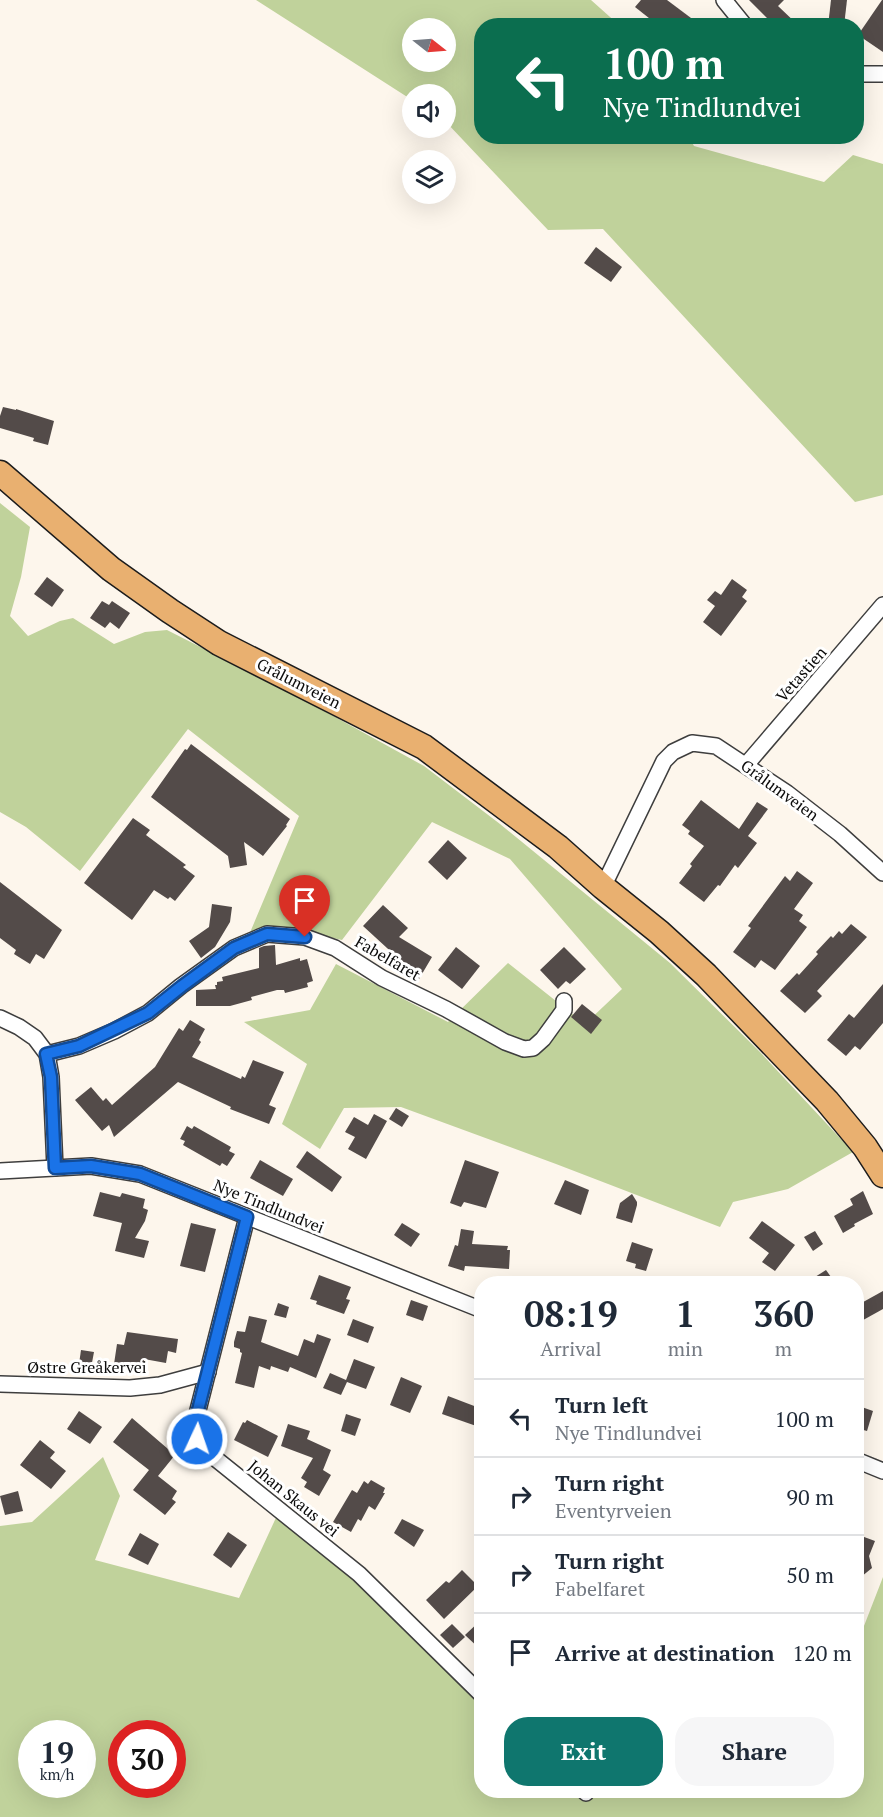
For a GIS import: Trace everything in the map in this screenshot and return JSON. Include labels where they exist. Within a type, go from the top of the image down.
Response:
[{"type":"main road","name":"Grålumveien","points":[[0,473],[111,569],[170,611],[219,643],[424,747],[558,847],[706,975],[827,1101],[865,1147],[883,1175]]},
{"type":"street","points":[[724,0],[739,18]]},
{"type":"street","points":[[864,74],[883,74]]},
{"type":"street","name":"Vetastien","points":[[746,765],[883,605]]},
{"type":"street","name":"Grålumveien","points":[[603,887],[664,761],[673,752],[692,743],[716,746],[746,765],[845,837],[883,873]]},
{"type":"street","name":"Fabelfaret","points":[[46,1054],[79,1046],[148,1013],[234,948],[267,934],[305,937],[335,948],[382,978],[505,1042],[525,1049],[532,1048],[543,1039],[564,1010],[564,1001]]},
{"type":"street","points":[[0,1018],[35,1038],[46,1054],[51,1077],[55,1168]]},
{"type":"street","name":"Nye Tindlundvei","points":[[0,1171],[91,1166],[140,1174],[474,1307]]},
{"type":"street","name":"Johan Skaus vei","points":[[247,1217],[195,1422],[194,1431],[197,1439],[204,1449],[359,1574],[474,1687]]},
{"type":"street","name":"Østre Greåkervei","points":[[0,1384],[130,1388],[160,1385],[208,1372]]},
{"type":"street","points":[[864,1463],[883,1471]]},
{"type":"green space","points":[[256,0],[591,0],[611,18],[474,18],[474,144],[693,144],[824,182],[853,155],[883,164],[883,495],[855,502],[603,229],[548,230],[456,133],[456,84],[402,84],[402,94]]},
{"type":"green space","points":[[0,503],[30,527],[21,577],[10,616],[28,636],[60,621],[73,618],[114,644],[145,632],[167,630],[297,696],[424,766],[500,824],[670,963],[759,1051],[853,1152],[788,1189],[733,1202],[720,1227],[401,1107],[344,1108],[320,1149],[282,1124],[307,1064],[244,1022],[310,1010],[336,964],[448,1022],[508,963],[585,1024],[622,989],[510,859],[432,822],[342,940],[294,929],[249,935],[299,816],[188,729],[80,871],[26,827],[0,812]]},
{"type":"green space","points":[[103,1457],[120,1496],[95,1560],[239,1598],[280,1509],[474,1689],[474,1798],[864,1798],[864,1626],[883,1577],[883,1817],[0,1817],[0,1526],[32,1522]]},
{"type":"building","points":[[641,0],[667,0],[691,18],[649,18],[635,7]]},
{"type":"building","points":[[749,0],[784,0],[778,6],[791,18],[767,18]]},
{"type":"building","points":[[831,0],[847,0],[845,18],[829,18]]},
{"type":"building","points":[[883,0],[883,52],[864,39],[864,26]]},
{"type":"building","points":[[596,247],[622,267],[611,282],[584,263]]},
{"type":"building","points":[[3,407],[54,421],[48,445],[33,441],[34,438],[0,428]]},
{"type":"building","points":[[47,577],[64,590],[52,607],[34,594]]},
{"type":"building","points":[[732,579],[747,590],[742,597],[747,601],[721,636],[703,622],[715,606],[707,600],[715,591],[721,595]]},
{"type":"building","points":[[102,601],[109,605],[112,601],[130,613],[119,629],[110,622],[105,628],[90,618]]},
{"type":"building","points":[[191,744],[290,819],[263,856],[244,842],[247,865],[230,868],[228,856],[151,797]]},
{"type":"building","points":[[701,800],[739,829],[757,802],[768,809],[748,836],[757,843],[738,868],[735,865],[720,886],[718,885],[704,902],[679,883],[704,846],[688,834],[690,831],[682,825]]},
{"type":"building","points":[[133,818],[150,830],[146,835],[186,865],[183,867],[195,876],[175,901],[154,890],[132,920],[84,883]]},
{"type":"building","points":[[448,840],[467,858],[447,880],[428,862]]},
{"type":"building","points":[[797,871],[813,883],[794,909],[803,915],[799,921],[807,927],[775,970],[761,960],[755,968],[733,952],[751,928],[748,926],[785,876],[790,881]]},
{"type":"building","points":[[0,882],[62,930],[44,959],[36,954],[30,964],[14,954],[16,950],[0,938]]},
{"type":"building","points":[[311,895],[321,908],[311,916],[300,903]]},
{"type":"building","points":[[212,904],[232,907],[230,922],[215,947],[201,958],[189,941],[209,927]]},
{"type":"building","points":[[383,905],[408,928],[399,937],[432,957],[419,979],[395,967],[399,959],[363,926]]},
{"type":"building","points":[[851,924],[867,937],[817,991],[822,996],[805,1013],[780,991],[797,973],[799,975],[831,936],[833,938],[839,931],[842,934]]},
{"type":"building","points":[[275,945],[276,965],[300,958],[300,961],[307,959],[313,981],[307,983],[308,987],[285,993],[284,990],[277,990],[230,1006],[196,1006],[196,990],[216,989],[217,982],[223,981],[222,977],[259,968],[259,948]]},
{"type":"building","points":[[456,947],[480,966],[462,989],[438,970]]},
{"type":"building","points":[[564,947],[586,969],[570,984],[566,981],[558,989],[540,970]]},
{"type":"building","points":[[883,984],[883,1023],[860,1050],[855,1046],[846,1056],[827,1040],[849,1014],[854,1018]]},
{"type":"building","points":[[582,1004],[602,1020],[591,1034],[571,1017]]},
{"type":"building","points":[[190,1020],[205,1029],[199,1040],[201,1042],[192,1057],[241,1079],[242,1076],[245,1078],[253,1060],[284,1072],[269,1105],[276,1108],[269,1124],[230,1109],[231,1107],[178,1082],[114,1137],[109,1125],[102,1131],[75,1100],[91,1087],[103,1101],[106,1098],[112,1105],[155,1067],[179,1028],[183,1031]]},
{"type":"building","points":[[396,1108],[409,1116],[402,1127],[389,1119]]},
{"type":"building","points":[[374,1114],[387,1121],[366,1159],[348,1149],[355,1137],[345,1132],[354,1117],[368,1125]]},
{"type":"building","points":[[187,1126],[192,1129],[194,1126],[231,1147],[229,1151],[235,1154],[227,1166],[222,1163],[220,1166],[183,1145],[185,1141],[180,1139]]},
{"type":"building","points":[[307,1151],[342,1177],[332,1192],[296,1167]]},
{"type":"building","points":[[260,1160],[293,1179],[283,1196],[250,1178]]},
{"type":"building","points":[[465,1160],[499,1172],[486,1208],[464,1202],[461,1207],[450,1203]]},
{"type":"building","points":[[565,1180],[589,1190],[581,1215],[554,1204]]},
{"type":"building","points":[[863,1191],[873,1214],[843,1233],[834,1216],[853,1205],[850,1199]]},
{"type":"building","points":[[100,1192],[120,1197],[122,1193],[145,1199],[143,1208],[148,1210],[145,1221],[135,1238],[149,1241],[144,1258],[115,1251],[122,1223],[93,1216]]},
{"type":"building","points":[[632,1194],[637,1205],[632,1223],[616,1218],[620,1203]]},
{"type":"building","points":[[762,1221],[795,1245],[775,1271],[762,1262],[769,1253],[749,1238]]},
{"type":"building","points":[[191,1223],[216,1229],[205,1272],[180,1266]]},
{"type":"building","points":[[402,1223],[420,1234],[411,1247],[394,1235]]},
{"type":"building","points":[[461,1229],[474,1231],[472,1244],[508,1246],[507,1250],[510,1250],[509,1269],[465,1266],[464,1271],[448,1266],[455,1245],[458,1246]]},
{"type":"building","points":[[815,1231],[823,1244],[813,1251],[804,1237]]},
{"type":"building","points":[[632,1242],[653,1249],[646,1271],[635,1268],[636,1264],[626,1261]]},
{"type":"building","points":[[826,1270],[830,1276],[817,1276]]},
{"type":"building","points":[[319,1275],[351,1287],[346,1299],[350,1300],[344,1314],[316,1304],[317,1301],[310,1299]]},
{"type":"building","points":[[883,1291],[883,1309],[864,1320],[864,1302]]},
{"type":"building","points":[[411,1300],[428,1306],[423,1321],[406,1315]]},
{"type":"building","points":[[278,1303],[289,1307],[286,1318],[274,1315]]},
{"type":"building","points":[[249,1316],[267,1320],[261,1342],[298,1356],[304,1339],[314,1343],[317,1334],[331,1339],[316,1378],[290,1367],[288,1372],[271,1366],[270,1370],[259,1366],[254,1388],[235,1383],[242,1353],[240,1349],[234,1347],[234,1342],[237,1331],[245,1332]]},
{"type":"building","points":[[353,1319],[374,1327],[368,1343],[347,1335]]},
{"type":"building","points":[[127,1332],[178,1339],[176,1353],[168,1351],[166,1363],[144,1359],[143,1368],[114,1364],[117,1344],[124,1345]]},
{"type":"building","points":[[81,1350],[94,1352],[90,1373],[78,1371]]},
{"type":"building","points":[[354,1359],[375,1367],[366,1389],[347,1382],[341,1395],[323,1388],[330,1373],[346,1380]]},
{"type":"building","points":[[401,1377],[422,1386],[410,1413],[390,1405]]},
{"type":"building","points":[[448,1396],[474,1406],[474,1425],[442,1414]]},
{"type":"building","points":[[864,1408],[873,1411],[867,1431],[864,1430]]},
{"type":"building","points":[[79,1411],[102,1427],[90,1444],[67,1429]]},
{"type":"building","points":[[346,1414],[361,1419],[355,1436],[341,1431]]},
{"type":"building","points":[[132,1418],[175,1455],[158,1476],[177,1491],[172,1499],[176,1502],[165,1515],[133,1490],[149,1470],[113,1442]]},
{"type":"building","points":[[247,1420],[278,1436],[268,1457],[234,1440],[243,1422]]},
{"type":"building","points":[[288,1424],[310,1431],[307,1439],[331,1450],[323,1470],[331,1475],[319,1496],[304,1487],[307,1482],[301,1478],[313,1458],[281,1446]]},
{"type":"building","points":[[40,1440],[55,1452],[50,1458],[66,1471],[51,1489],[20,1465]]},
{"type":"building","points":[[371,1480],[385,1488],[383,1493],[385,1493],[375,1510],[369,1506],[361,1521],[358,1519],[351,1532],[333,1522],[352,1490],[357,1493],[364,1481],[368,1484]]},
{"type":"building","points":[[18,1491],[23,1511],[5,1515],[0,1496]]},
{"type":"building","points":[[402,1519],[424,1530],[414,1547],[394,1533]]},
{"type":"building","points":[[228,1532],[247,1545],[231,1568],[213,1555]]},
{"type":"building","points":[[140,1533],[159,1544],[148,1565],[128,1555]]},
{"type":"building","points":[[864,1537],[875,1541],[869,1556],[872,1568],[864,1574]]},
{"type":"building","points":[[462,1570],[474,1582],[474,1590],[444,1619],[426,1600],[446,1581],[449,1583]]},
{"type":"building","points":[[452,1624],[465,1637],[453,1648],[440,1635]]},
{"type":"building","points":[[474,1627],[474,1643],[465,1635]]},
{"type":"route","points":[[197,1439],[194,1431],[195,1422],[247,1217],[140,1174],[91,1166],[55,1168],[51,1077],[46,1054],[79,1046],[148,1013],[234,948],[267,934],[305,937]]}]
